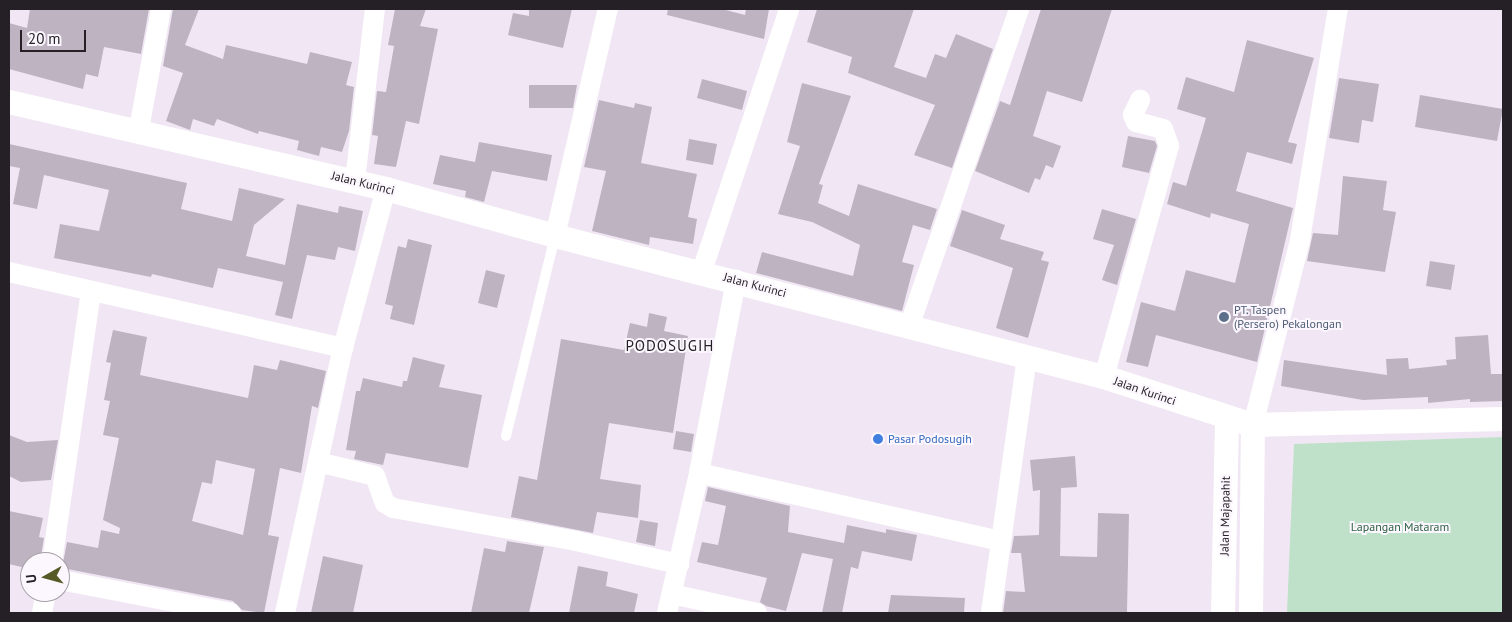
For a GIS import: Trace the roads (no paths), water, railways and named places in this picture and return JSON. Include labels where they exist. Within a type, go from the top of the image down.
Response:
[{"type":"street","points":[[139,129],[161,9]]},
{"type":"street","points":[[355,181],[375,9]]},
{"type":"street","points":[[555,236],[608,9]]},
{"type":"street","points":[[702,271],[789,9]]},
{"type":"street","points":[[909,327],[1019,9]]},
{"type":"street","points":[[1251,613],[1253,425],[1300,240],[1338,9]]},
{"type":"street","points":[[1104,377],[1169,146],[1163,130],[1136,122],[1133,115],[1140,100]]},
{"type":"street","name":"Jalan Kurinci","points":[[9,102],[139,129],[355,181],[555,236],[702,271],[1104,377],[1253,425],[1503,419]]},
{"type":"street","points":[[285,613],[343,348],[386,189]]},
{"type":"street","points":[[9,272],[343,348]]},
{"type":"street","points":[[736,280],[699,473],[670,604],[757,613]]},
{"type":"street","points":[[53,552],[91,292]]},
{"type":"street","points":[[991,613],[1027,358]]},
{"type":"street","name":"Jalan Majapahit","points":[[1223,613],[1227,418]]},
{"type":"street","points":[[318,462],[375,476],[385,503],[393,508],[576,541],[679,564]]},
{"type":"street","points":[[699,473],[1000,541]]},
{"type":"street","points":[[70,582],[230,613]]},
{"type":"lane","points":[[506,436],[555,236]]},
{"type":"place","name":"PT. Taspen (Persero) Pekalongan","points":[[1224,317]]},
{"type":"place","name":"Pasar Podosugih","points":[[878,439]]},
{"type":"district","name":"PODOSUGIH","points":[[670,346]]},
{"type":"park label","name":"Lapangan Mataram","points":[[1400,527]]}]
